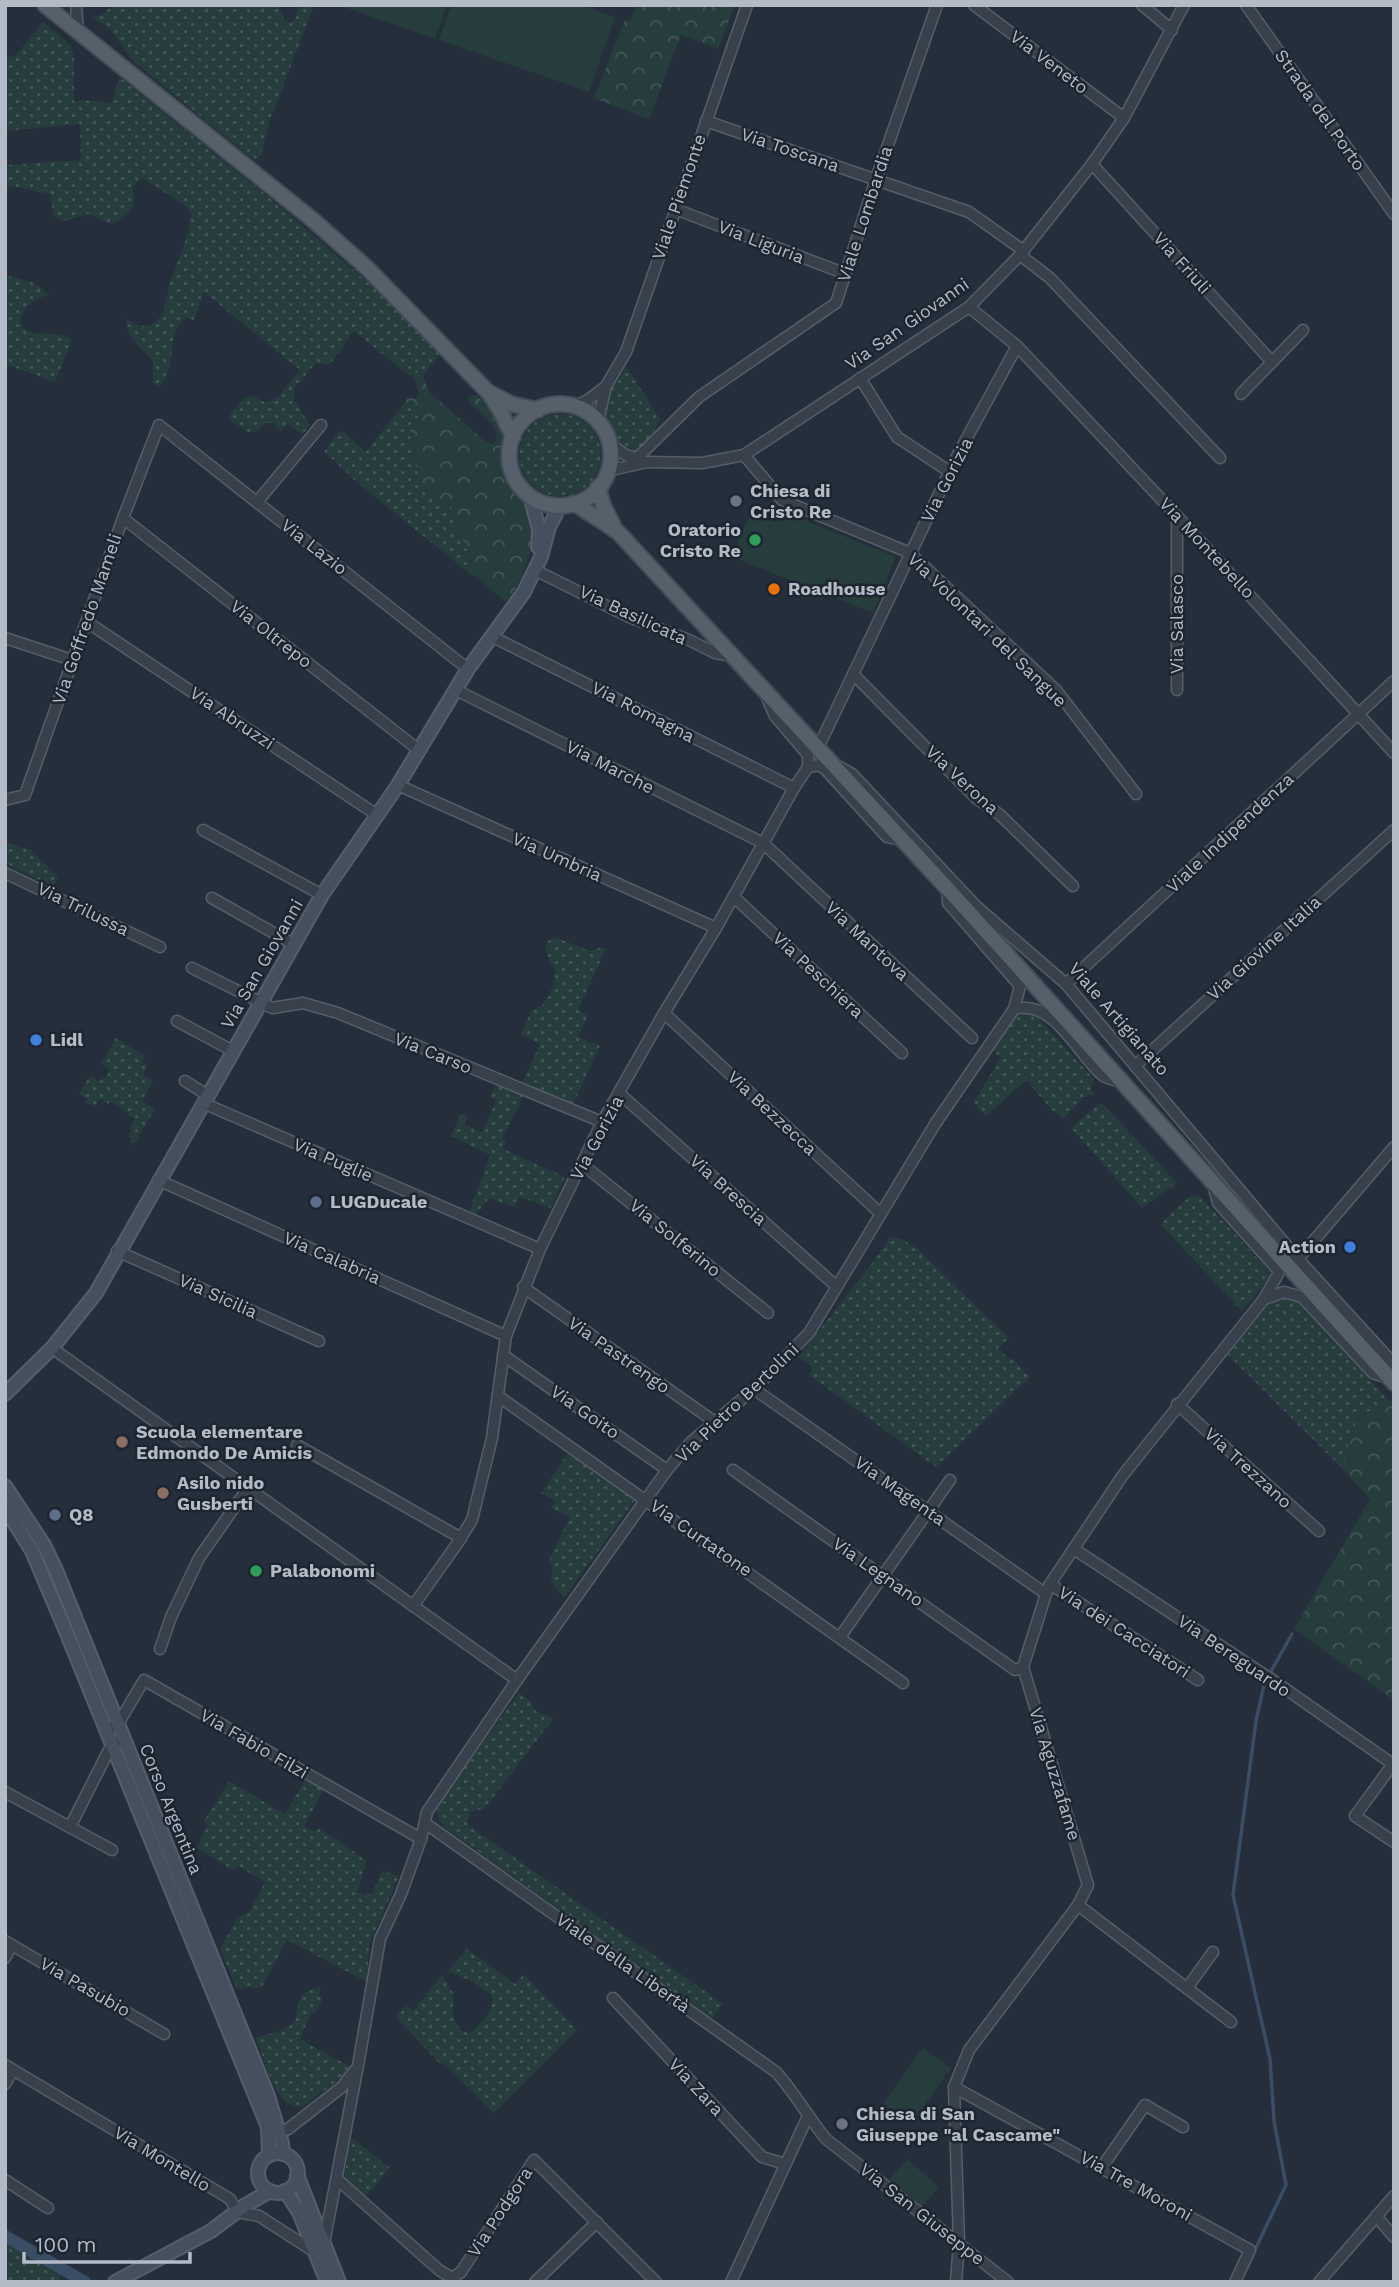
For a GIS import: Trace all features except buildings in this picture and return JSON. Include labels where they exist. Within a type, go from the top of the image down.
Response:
[{"type":"main road","points":[[45,5],[322,228],[367,268],[489,393],[513,437]]},
{"type":"main road","points":[[489,393],[511,404],[538,410]]},
{"type":"main road","points":[[556,404],[575,406],[588,412],[603,426],[610,444],[607,471],[598,487],[587,497],[567,504],[545,505],[530,496],[514,478],[509,451],[513,437],[519,426],[538,410],[556,404]]},
{"type":"main road","name":"Viale Artigianato","points":[[598,487],[603,505],[615,529],[947,888],[1213,1183],[1292,1263]]},
{"type":"main road","name":"Via San Giovanni","points":[[530,496],[539,529],[535,570]]},
{"type":"main road","name":"Via San Giovanni","points":[[5,1394],[52,1348],[96,1293],[117,1251],[322,895],[420,751],[468,669],[516,604],[535,570],[549,527],[567,504]]},
{"type":"main road","name":"Viale Artigianato","points":[[567,504],[615,529]]},
{"type":"main road","points":[[1292,1263],[1393,1375]]},
{"type":"main road","name":"Via San Giovanni","points":[[5,1386],[22,1376]]},
{"type":"main road","name":"Corso Argentina","points":[[5,1486],[44,1545],[56,1570],[112,1727],[268,2127],[269,2155]]},
{"type":"main road","name":"Corso Argentina","points":[[5,1508],[44,1576],[112,1727]]},
{"type":"main road","name":"Corso Argentina","points":[[118,1742],[268,2096],[283,2154]]},
{"type":"main road","points":[[270,2191],[261,2184],[260,2163],[269,2155],[283,2154],[294,2162],[320,2247],[327,2282]]},
{"type":"main road","points":[[115,2282],[211,2231],[270,2191],[285,2191],[294,2183],[297,2175]]},
{"type":"main road","points":[[241,2209],[259,2178]]},
{"type":"main road","points":[[285,2191],[339,2282]]},
{"type":"street","points":[[76,5],[78,32]]},
{"type":"street","name":"Viale Piemonte","points":[[598,421],[606,386],[626,352],[747,5]]},
{"type":"street","name":"Viale Lombardia","points":[[636,459],[699,397],[836,303],[937,5]]},
{"type":"street","name":"Via Veneto","points":[[974,5],[1124,118]]},
{"type":"street","points":[[1142,5],[1172,30]]},
{"type":"street","name":"Via San Giovanni","points":[[607,471],[647,462],[702,463],[744,454],[969,307],[1022,253],[1092,164],[1124,118],[1184,5]]},
{"type":"street","name":"Strada del Porto","points":[[1246,5],[1394,214]]},
{"type":"street","name":"Via Toscana","points":[[706,121],[969,212],[1050,278],[1220,458]]},
{"type":"street","name":"Via Friuli","points":[[1092,164],[1272,362]]},
{"type":"street","name":"Via Liguria","points":[[675,209],[846,274]]},
{"type":"street","points":[[969,307],[1017,346]]},
{"type":"street","points":[[1241,394],[1303,330]]},
{"type":"street","name":"Via Gorizia","points":[[818,748],[950,472],[1017,346]]},
{"type":"street","name":"Via Montebello","points":[[1017,346],[1394,753]]},
{"type":"street","points":[[860,378],[897,437],[950,472]]},
{"type":"street","name":"Viale Piemonte","points":[[575,406],[606,386]]},
{"type":"street","name":"Via Lazio","points":[[159,425],[468,669]]},
{"type":"street","name":"Via Goffredo Mameli","points":[[5,800],[24,795],[159,425]]},
{"type":"street","points":[[257,502],[321,425]]},
{"type":"street","name":"Via San Giovanni","points":[[610,444],[626,455],[647,462]]},
{"type":"street","name":"Via Volontari del Sangue","points":[[744,454],[782,500],[911,553],[1056,690],[1136,794]]},
{"type":"street","name":"Via Salasco","points":[[1177,516],[1177,690]]},
{"type":"street","name":"Via Oltrepo","points":[[123,518],[420,751]]},
{"type":"street","name":"Via Basilicata","points":[[535,570],[629,617],[715,653],[733,656]]},
{"type":"street","name":"Via Abruzzi","points":[[87,622],[377,815]]},
{"type":"street","name":"Via Romagna","points":[[491,636],[794,788]]},
{"type":"street","points":[[5,638],[66,658]]},
{"type":"street","name":"Via Verona","points":[[853,674],[978,799],[999,814],[1073,886]]},
{"type":"street","name":"Viale Indipendenza","points":[[1066,984],[1394,681]]},
{"type":"street","points":[[764,688],[775,716],[808,755],[808,767],[819,765],[826,770],[887,837],[903,840]]},
{"type":"street","name":"Via Marche","points":[[456,690],[763,843]]},
{"type":"street","name":"Viale Artigianato","points":[[834,765],[844,767],[852,774],[975,906],[1066,984],[1292,1263]]},
{"type":"street","name":"Via Gorizia","points":[[413,1606],[471,1520],[492,1438],[506,1336],[540,1249],[602,1122],[808,767]]},
{"type":"street","name":"Via Umbria","points":[[398,785],[716,928]]},
{"type":"street","points":[[203,830],[322,895]]},
{"type":"street","name":"Via Giovine Italia","points":[[1135,1066],[1394,830]]},
{"type":"street","name":"Via Mantova","points":[[763,843],[972,1038]]},
{"type":"street","name":"Via Trilussa","points":[[5,873],[160,947]]},
{"type":"street","points":[[947,888],[948,903],[1020,986],[1014,1009]]},
{"type":"street","name":"Via Peschiera","points":[[734,897],[902,1053]]},
{"type":"street","points":[[212,898],[293,944]]},
{"type":"street","name":"Via Carso","points":[[192,968],[272,1008],[303,1003],[338,1013],[602,1122]]},
{"type":"street","points":[[1014,1009],[1027,1005],[1045,1013],[1104,1077],[1123,1083]]},
{"type":"street","name":"Via Pietro Bertolini","points":[[425,1823],[427,1811],[667,1470],[691,1441],[754,1389],[809,1334],[935,1124],[1014,1009]]},
{"type":"street","name":"Via Bezzecca","points":[[664,1013],[880,1213]]},
{"type":"street","points":[[177,1021],[233,1051]]},
{"type":"street","name":"Via Puglie","points":[[185,1081],[205,1099],[540,1249]]},
{"type":"street","name":"Via Brescia","points":[[620,1094],[836,1286]]},
{"type":"street","points":[[1292,1263],[1394,1147]]},
{"type":"street","name":"Via Solferino","points":[[582,1164],[768,1313]]},
{"type":"street","name":"Via Calabria","points":[[158,1180],[506,1336]]},
{"type":"street","points":[[1023,1667],[1048,1589],[1074,1549],[1123,1475],[1177,1404],[1264,1299],[1277,1278],[1278,1270],[1218,1203],[1213,1183]]},
{"type":"street","name":"Via Sicilia","points":[[117,1251],[318,1342]]},
{"type":"street","name":"Via Pastrengo","points":[[523,1287],[715,1422]]},
{"type":"street","points":[[1264,1299],[1284,1292],[1297,1294],[1373,1373],[1393,1375]]},
{"type":"street","points":[[52,1348],[517,1680]]},
{"type":"street","name":"Via Goito","points":[[503,1355],[667,1470]]},
{"type":"street","name":"Via Magenta","points":[[754,1389],[928,1510],[1048,1589]]},
{"type":"street","name":"Via Curtatone","points":[[498,1395],[903,1683]]},
{"type":"street","name":"Via Trezzano","points":[[1177,1404],[1319,1531]]},
{"type":"street","points":[[298,1445],[461,1538]]},
{"type":"street","name":"Via Legnano","points":[[733,1470],[1015,1670],[1023,1667]]},
{"type":"street","points":[[840,1637],[950,1480]]},
{"type":"street","points":[[160,1649],[171,1617],[199,1558],[248,1488]]},
{"type":"street","name":"Via Bereguardo","points":[[1074,1549],[1277,1683],[1393,1764]]},
{"type":"street","name":"Via dei Cacciatori","points":[[1048,1589],[1198,1680]]},
{"type":"street","name":"Via Aguzzafame","points":[[956,2282],[959,2243],[954,2087],[970,2050],[1078,1905],[1088,1885],[1023,1667]]},
{"type":"street","name":"Via Fabio Filzi","points":[[112,1727],[144,1680],[421,1839]]},
{"type":"street","points":[[70,1827],[118,1742]]},
{"type":"street","points":[[1393,1764],[1355,1816],[1394,1842]]},
{"type":"street","points":[[5,1792],[112,1850]]},
{"type":"street","points":[[320,2247],[337,2179],[380,1939],[401,1894],[425,1823]]},
{"type":"street","name":"Viale della Libertà","points":[[425,1823],[776,2072],[796,2095],[808,2116]]},
{"type":"street","points":[[1078,1905],[1231,2022]]},
{"type":"street","points":[[5,1958],[9,1943]]},
{"type":"street","name":"Via Pasubio","points":[[9,1943],[164,2034]]},
{"type":"street","points":[[1187,1988],[1213,1952]]},
{"type":"street","name":"Via Zara","points":[[613,1998],[762,2157],[785,2164]]},
{"type":"street","points":[[279,2133],[342,2087],[352,2076],[359,2060]]},
{"type":"street","points":[[5,2084],[9,2067]]},
{"type":"street","name":"Via Montello","points":[[9,2067],[230,2199],[241,2209],[320,2247]]},
{"type":"street","name":"Via Tre Moroni","points":[[954,2087],[1250,2250],[1235,2282]]},
{"type":"street","points":[[1102,2167],[1145,2105],[1183,2127]]},
{"type":"street","points":[[732,2281],[808,2116]]},
{"type":"street","name":"Via San Giuseppe","points":[[808,2116],[826,2139],[1008,2282]]},
{"type":"street","name":"Via Podgora","points":[[337,2179],[439,2270],[452,2278],[461,2272],[534,2160],[597,2222],[649,2280]]},
{"type":"street","points":[[5,2180],[48,2208]]},
{"type":"street","points":[[1319,2282],[1331,2278],[1394,2196]]},
{"type":"street","points":[[1376,2216],[1394,2237]]},
{"type":"street","points":[[536,2282],[597,2222]]},
{"type":"green space","points":[[107,5],[278,5],[284,20],[291,23],[300,5],[314,5],[270,121],[261,155],[255,159],[249,156],[134,62],[110,29],[92,17],[105,13],[109,8]]},
{"type":"green space","points":[[338,5],[447,5],[435,39]]},
{"type":"green space","points":[[451,5],[582,5],[615,17],[589,92],[439,40]]},
{"type":"green space","points":[[637,5],[735,5],[718,49],[681,35],[649,119],[594,98],[625,20],[630,21]]},
{"type":"green space","points":[[43,22],[71,45],[74,55],[74,102],[112,102],[119,78],[123,80],[271,199],[372,286],[441,353],[423,375],[419,371],[411,377],[354,331],[329,365],[315,364],[295,387],[294,400],[310,425],[302,435],[288,424],[281,432],[274,423],[267,423],[255,432],[248,432],[230,420],[231,413],[245,397],[252,396],[265,402],[277,398],[300,370],[204,292],[194,320],[186,318],[175,333],[165,380],[159,387],[153,383],[153,361],[131,338],[126,319],[145,326],[161,316],[186,240],[191,212],[142,178],[132,187],[133,206],[123,217],[111,224],[88,214],[64,221],[54,217],[50,194],[12,186],[5,188],[5,165],[81,160],[80,124],[5,131],[5,58],[15,56]]},
{"type":"green space","points":[[5,275],[32,282],[50,295],[39,298],[27,307],[20,321],[23,328],[35,333],[71,339],[55,382],[5,364]]},
{"type":"green space","points":[[627,367],[660,419],[651,436],[637,452],[625,450],[607,427],[604,417],[606,399]]},
{"type":"green space","points":[[416,370],[423,375],[429,392],[485,441],[492,444],[497,440],[495,428],[468,401],[469,396],[476,395],[482,400],[499,424],[504,446],[505,474],[525,506],[532,529],[526,566],[510,599],[505,601],[471,573],[469,567],[472,555],[460,536],[451,506],[430,496],[420,481],[410,430],[419,418],[406,401],[407,398],[416,398],[419,393],[414,375]]},
{"type":"green space","points":[[406,401],[419,418],[410,430],[420,481],[430,496],[451,506],[458,530],[472,555],[469,567],[474,577],[353,479],[324,451],[341,430],[366,452]]},
{"type":"green space","points":[[552,414],[568,414],[583,421],[594,432],[601,447],[598,471],[589,484],[568,496],[552,496],[537,489],[526,478],[519,463],[519,447],[526,432],[537,421]]},
{"type":"green space","points":[[751,511],[777,522],[782,511],[896,557],[873,613],[732,557]]},
{"type":"green space","points":[[9,843],[31,850],[58,877],[54,886],[13,868],[5,861],[5,845]]},
{"type":"green space","points":[[555,937],[590,951],[602,947],[606,949],[578,1010],[588,1015],[578,1037],[600,1046],[573,1105],[522,1083],[540,1044],[521,1034],[531,1011],[542,1006],[554,983],[554,968],[545,946]]},
{"type":"green space","points":[[1032,1011],[1094,1079],[1091,1090],[1095,1095],[1087,1095],[1064,1118],[1052,1110],[1026,1080],[986,1116],[973,1103],[1001,1058],[990,1048],[1012,1016]]},
{"type":"green space","points":[[116,1038],[145,1056],[142,1062],[148,1066],[143,1075],[153,1081],[142,1101],[155,1109],[133,1145],[130,1143],[132,1138],[129,1136],[129,1129],[135,1119],[110,1101],[108,1104],[100,1099],[95,1107],[85,1102],[87,1099],[79,1094],[90,1076],[99,1081],[102,1076],[106,1078],[110,1070],[101,1064]]},
{"type":"green space","points":[[496,1084],[524,1095],[502,1139],[506,1141],[503,1149],[565,1177],[551,1208],[520,1197],[514,1207],[489,1198],[476,1215],[469,1212],[490,1155],[451,1136],[461,1113],[468,1116],[464,1124],[482,1132],[496,1101],[490,1097]]},
{"type":"green space","points":[[1098,1104],[1103,1104],[1177,1183],[1142,1208],[1071,1128]]},
{"type":"green space","points":[[1199,1195],[1270,1272],[1268,1280],[1242,1311],[1160,1224],[1189,1197]]},
{"type":"green space","points":[[890,1237],[901,1239],[917,1248],[1009,1338],[998,1348],[1030,1377],[936,1467],[809,1375],[813,1368],[798,1357]]},
{"type":"green space","points":[[1289,1297],[1297,1301],[1388,1399],[1356,1422],[1341,1467],[1228,1355],[1267,1305]]},
{"type":"green space","points":[[1388,1399],[1394,1403],[1394,1700],[1294,1629],[1370,1499],[1341,1467],[1356,1422]]},
{"type":"green space","points":[[568,1453],[635,1500],[564,1598],[551,1581],[552,1566],[549,1560],[570,1517],[551,1508],[555,1500],[541,1493]]},
{"type":"green space","points":[[519,1693],[532,1702],[537,1712],[553,1719],[485,1808],[471,1812],[468,1825],[723,2004],[712,2019],[442,1824],[438,1815],[440,1801]]},
{"type":"green space","points":[[306,1779],[324,1789],[304,1826],[315,1832],[319,1828],[367,1861],[357,1892],[365,1895],[373,1893],[382,1871],[399,1876],[369,1945],[367,1982],[287,1940],[263,1985],[258,1989],[237,1989],[220,1949],[237,1918],[249,1913],[265,1882],[238,1866],[233,1870],[196,1848],[208,1826],[204,1821],[229,1781],[285,1814]]},
{"type":"green space","points":[[467,1949],[515,1984],[524,1974],[577,2030],[494,2113],[443,2062],[440,2064],[396,2017],[406,2004],[413,2011],[442,1975],[454,1994],[453,2012],[458,2027],[469,2033],[478,2026],[489,2012],[492,1996],[473,1982],[448,1971]]},
{"type":"green space","points":[[321,1987],[319,1995],[323,1998],[315,2014],[311,2013],[300,2039],[349,2066],[343,2075],[303,2106],[294,2106],[286,2102],[272,2082],[256,2038],[290,2026],[296,2017],[301,1997],[311,1989]]},
{"type":"green space","points":[[923,2048],[951,2068],[911,2124],[883,2104]]},
{"type":"green space","points":[[351,2137],[390,2168],[365,2197],[344,2177]]},
{"type":"green space","points":[[907,2159],[939,2187],[922,2206],[890,2179]]},
{"type":"green space","points":[[5,2242],[61,2276],[58,2282],[5,2282]]},
{"type":"waterway","points":[[1269,1675],[1292,1634]]},
{"type":"waterway","points":[[1253,2254],[1286,2185],[1274,2121],[1270,2059],[1233,1895],[1256,1721],[1265,1680]]},
{"type":"waterway","points":[[5,2236],[85,2282]]},
{"type":"place","name":"Chiesa di Cristo Re","points":[[736,501]]},
{"type":"place","name":"Oratorio Cristo Re","points":[[755,540]]},
{"type":"place","name":"Roadhouse","points":[[774,589]]},
{"type":"place","name":"Lidl","points":[[36,1040]]},
{"type":"place","name":"LUGDucale","points":[[316,1202]]},
{"type":"place","name":"Action","points":[[1350,1247]]},
{"type":"place","name":"Scuola elementare Edmondo De Amicis","points":[[122,1442]]},
{"type":"place","name":"Asilo nido Gusberti","points":[[163,1493]]},
{"type":"place","name":"Q8","points":[[55,1515]]},
{"type":"place","name":"Palabonomi","points":[[256,1571]]},
{"type":"place","name":"Chiesa di San Giuseppe \"al Cascame\"","points":[[842,2124]]}]
